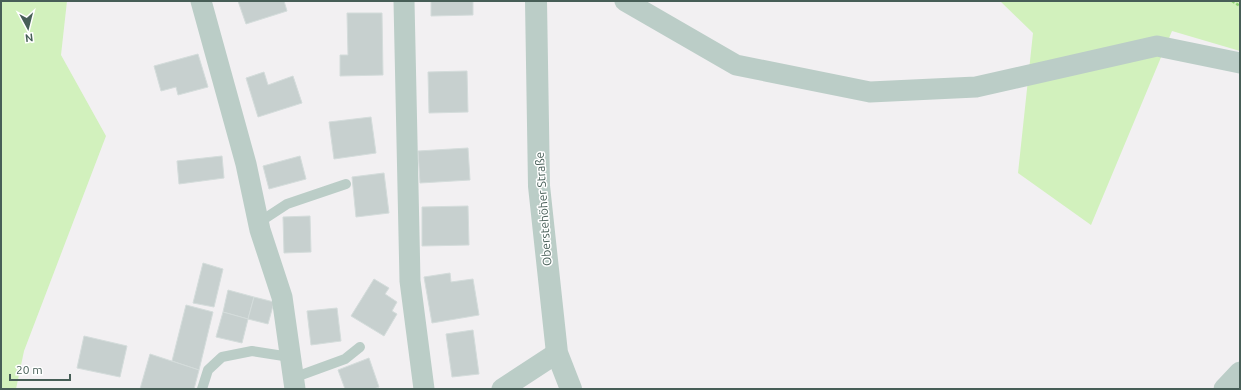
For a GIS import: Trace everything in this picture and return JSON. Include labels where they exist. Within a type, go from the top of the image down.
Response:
[{"type":"street","points":[[201,1],[246,164],[258,223],[282,297],[294,383]]},
{"type":"street","points":[[404,1],[410,281],[424,389]]},
{"type":"street","name":"Oberstehöher Straße","points":[[536,1],[539,186],[557,353],[571,389]]},
{"type":"street","points":[[625,1],[736,65],[870,92],[976,86],[1157,46],[1240,63]]},
{"type":"street","points":[[502,389],[557,353]]},
{"type":"street","points":[[1224,389],[1240,372]]},
{"type":"lane","points":[[258,223],[287,204],[346,184]]},
{"type":"lane","points":[[294,383],[345,359],[360,348]]},
{"type":"lane","points":[[202,389],[208,370],[222,357],[252,351],[290,357]]},
{"type":"path","points":[[1232,1],[1240,6]]},
{"type":"green space","points":[[1,1],[67,1],[61,55],[106,136],[24,351],[16,389],[1,389]]},
{"type":"green space","points":[[1000,1],[1240,1],[1240,51],[1172,31],[1091,225],[1018,173],[1033,33]]},
{"type":"building","points":[[238,1],[284,1],[287,11],[246,24]]},
{"type":"building","points":[[431,1],[473,1],[473,15],[431,16]]},
{"type":"building","points":[[347,13],[382,13],[383,75],[340,76],[340,55],[348,55]]},
{"type":"building","points":[[198,54],[208,87],[178,95],[176,87],[161,91],[154,66]]},
{"type":"building","points":[[467,71],[468,112],[429,113],[428,72]]},
{"type":"building","points":[[264,72],[268,85],[293,76],[302,103],[258,117],[246,78]]},
{"type":"building","points":[[371,117],[376,153],[334,159],[329,122]]},
{"type":"building","points":[[468,148],[470,180],[420,183],[418,151]]},
{"type":"building","points":[[222,156],[224,178],[179,184],[177,161]]},
{"type":"building","points":[[300,156],[306,179],[269,189],[263,166]]},
{"type":"building","points":[[384,173],[389,213],[356,217],[352,177]]},
{"type":"building","points":[[468,206],[469,245],[422,246],[422,207]]},
{"type":"building","points":[[310,216],[311,252],[284,253],[283,217]]},
{"type":"building","points":[[203,263],[223,269],[214,307],[193,303]]},
{"type":"building","points":[[450,273],[451,282],[473,279],[479,315],[432,323],[424,277]]},
{"type":"building","points":[[374,279],[389,288],[385,294],[397,302],[392,311],[397,314],[384,336],[351,316]]},
{"type":"building","points":[[228,290],[254,297],[248,319],[223,312]]},
{"type":"building","points":[[254,297],[274,302],[268,324],[248,319]]},
{"type":"building","points":[[186,305],[213,312],[199,370],[172,361]]},
{"type":"building","points":[[337,308],[341,341],[311,345],[307,311]]},
{"type":"building","points":[[223,312],[248,319],[242,343],[216,337]]},
{"type":"building","points":[[473,330],[479,374],[452,377],[446,334]]},
{"type":"building","points":[[84,336],[127,346],[120,377],[77,368]]},
{"type":"building","points":[[150,354],[199,370],[194,389],[140,389]]},
{"type":"building","points":[[369,358],[379,387],[374,389],[345,389],[338,370]]}]
